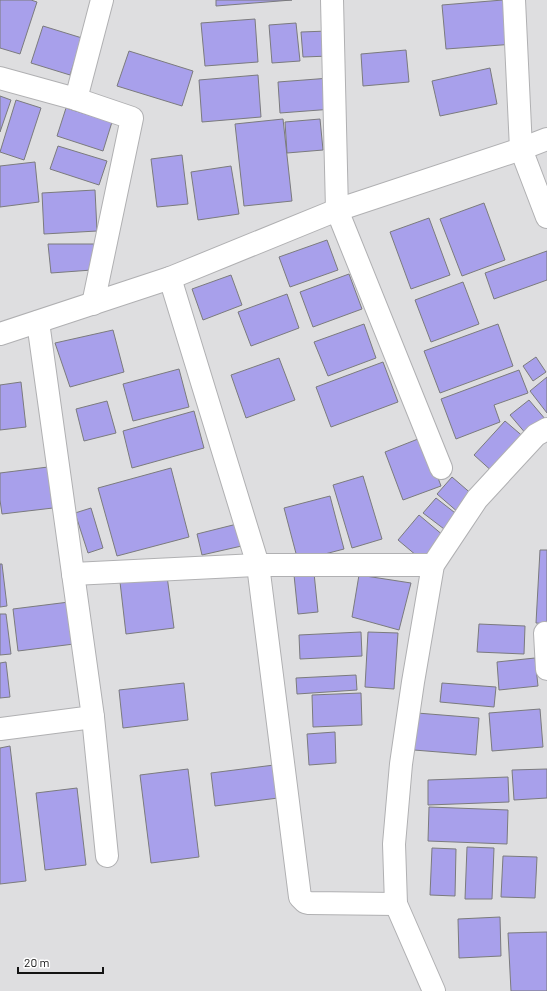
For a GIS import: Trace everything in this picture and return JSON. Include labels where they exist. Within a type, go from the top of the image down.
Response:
[{"type":"street","points":[[76,99],[102,0]]},
{"type":"street","points":[[332,0],[337,210],[441,468]]},
{"type":"street","points":[[514,0],[521,149],[547,217]]},
{"type":"street","points":[[0,78],[76,99],[132,118],[93,304]]},
{"type":"street","points":[[0,334],[170,278],[337,210],[547,139]]},
{"type":"street","points":[[170,278],[258,565],[300,897],[305,902],[310,903],[396,904]]},
{"type":"street","points":[[38,322],[93,717],[106,856]]},
{"type":"street","points":[[434,991],[396,904],[394,844],[401,764],[433,565],[477,499],[536,435],[547,429]]},
{"type":"street","points":[[73,574],[258,565],[433,565]]},
{"type":"street","points":[[545,633],[547,669]]},
{"type":"street","points":[[0,729],[93,717]]},
{"type":"building","points":[[0,0],[31,0],[37,2],[20,54],[0,48]]},
{"type":"building","points":[[216,0],[292,0],[216,6]]},
{"type":"building","points":[[511,0],[515,44],[446,49],[442,5]]},
{"type":"building","points":[[255,19],[258,62],[205,66],[201,23]]},
{"type":"building","points":[[296,23],[300,61],[272,63],[269,25]]},
{"type":"building","points":[[43,26],[82,38],[70,75],[31,63]]},
{"type":"building","points":[[328,31],[330,56],[303,57],[301,32]]},
{"type":"building","points":[[406,50],[409,82],[363,86],[361,54]]},
{"type":"building","points":[[129,51],[193,71],[182,106],[117,86]]},
{"type":"building","points":[[490,68],[497,104],[440,116],[432,81]]},
{"type":"building","points":[[258,75],[261,117],[202,122],[199,80]]},
{"type":"building","points":[[330,78],[333,109],[280,113],[278,82]]},
{"type":"building","points":[[0,96],[11,100],[0,132]]},
{"type":"building","points":[[16,100],[41,108],[24,160],[0,152]]},
{"type":"building","points":[[66,108],[112,122],[103,151],[57,136]]},
{"type":"building","points":[[283,119],[292,201],[244,206],[235,124]]},
{"type":"building","points":[[320,119],[323,150],[287,153],[285,122]]},
{"type":"building","points":[[58,146],[107,161],[99,185],[50,169]]},
{"type":"building","points":[[182,155],[188,204],[157,207],[151,159]]},
{"type":"building","points":[[35,162],[39,202],[0,207],[0,166]]},
{"type":"building","points":[[231,166],[239,214],[198,220],[191,172]]},
{"type":"building","points":[[95,190],[97,231],[44,234],[42,193]]},
{"type":"building","points":[[484,203],[505,260],[462,276],[440,219]]},
{"type":"building","points":[[429,218],[450,275],[411,289],[390,232]]},
{"type":"building","points":[[327,240],[338,270],[290,287],[279,257]]},
{"type":"building","points":[[48,244],[94,244],[92,270],[51,273]]},
{"type":"building","points":[[547,251],[547,280],[494,299],[485,273]]},
{"type":"building","points":[[349,274],[362,309],[313,327],[300,292]]},
{"type":"building","points":[[231,275],[242,305],[203,320],[192,289]]},
{"type":"building","points":[[463,282],[479,324],[431,342],[415,300]]},
{"type":"building","points":[[287,294],[299,328],[251,346],[238,312]]},
{"type":"building","points":[[364,324],[376,358],[328,376],[314,342]]},
{"type":"building","points":[[498,324],[513,366],[440,393],[424,351]]},
{"type":"building","points":[[113,330],[124,372],[70,387],[55,343]]},
{"type":"building","points":[[536,357],[546,372],[533,381],[523,366]]},
{"type":"building","points":[[279,358],[295,400],[246,418],[231,375]]},
{"type":"building","points":[[383,362],[398,402],[331,427],[316,387]]},
{"type":"building","points":[[179,369],[189,407],[133,421],[123,384]]},
{"type":"building","points":[[519,370],[528,393],[494,405],[500,422],[456,439],[441,399]]},
{"type":"building","points":[[547,377],[547,413],[530,391]]},
{"type":"building","points":[[21,382],[26,427],[0,430],[0,385]]},
{"type":"building","points":[[529,400],[546,420],[527,435],[510,415]]},
{"type":"building","points":[[107,401],[116,433],[84,441],[76,409]]},
{"type":"building","points":[[194,411],[204,448],[132,468],[123,431]]},
{"type":"building","points":[[505,421],[526,439],[495,474],[474,455]]},
{"type":"building","points":[[423,437],[441,486],[403,500],[385,452]]},
{"type":"building","points":[[48,467],[53,508],[2,514],[0,500],[0,473]]},
{"type":"building","points":[[171,468],[189,537],[117,556],[98,488]]},
{"type":"building","points":[[363,476],[382,539],[352,548],[333,485]]},
{"type":"building","points":[[452,477],[474,496],[459,513],[437,494]]},
{"type":"building","points":[[330,496],[344,549],[298,561],[284,508]]},
{"type":"building","points":[[436,498],[459,516],[448,532],[423,513]]},
{"type":"building","points":[[91,508],[103,548],[88,553],[75,513]]},
{"type":"building","points":[[419,515],[444,536],[423,561],[398,540]]},
{"type":"building","points":[[241,523],[246,545],[202,555],[197,534]]},
{"type":"building","points":[[540,550],[547,550],[547,624],[536,623]]},
{"type":"building","points":[[0,564],[2,564],[7,606],[0,607]]},
{"type":"building","points":[[314,573],[318,612],[298,614],[294,575]]},
{"type":"building","points":[[359,575],[411,583],[399,630],[352,617]]},
{"type":"building","points":[[167,576],[174,628],[126,634],[120,582]]},
{"type":"building","points":[[69,602],[74,644],[18,651],[13,609]]},
{"type":"building","points":[[0,614],[6,614],[11,654],[0,655]]},
{"type":"building","points":[[479,624],[525,626],[524,654],[477,652]]},
{"type":"building","points":[[361,632],[362,656],[300,659],[299,635]]},
{"type":"building","points":[[368,632],[398,633],[394,689],[365,687]]},
{"type":"building","points":[[535,658],[538,686],[499,690],[497,662]]},
{"type":"building","points":[[6,662],[10,697],[0,698],[0,663]]},
{"type":"building","points":[[356,675],[357,690],[297,694],[296,678]]},
{"type":"building","points":[[184,683],[188,720],[123,728],[119,690]]},
{"type":"building","points":[[442,683],[496,687],[494,707],[440,702]]},
{"type":"building","points":[[361,693],[362,725],[313,727],[312,695]]},
{"type":"building","points":[[540,709],[543,747],[492,751],[489,713]]},
{"type":"building","points":[[417,713],[479,718],[476,755],[414,750]]},
{"type":"building","points":[[335,732],[336,763],[309,765],[307,734]]},
{"type":"building","points":[[10,746],[26,881],[0,884],[0,748]]},
{"type":"building","points":[[282,764],[286,797],[215,806],[211,773]]},
{"type":"building","points":[[188,769],[199,857],[151,863],[140,775]]},
{"type":"building","points":[[547,769],[547,798],[514,800],[512,770]]},
{"type":"building","points":[[508,777],[509,802],[428,805],[428,780]]},
{"type":"building","points":[[77,788],[86,865],[45,870],[36,793]]},
{"type":"building","points":[[429,807],[508,810],[507,844],[428,841]]},
{"type":"building","points":[[467,847],[494,848],[492,899],[465,899]]},
{"type":"building","points":[[432,848],[456,849],[455,896],[430,895]]},
{"type":"building","points":[[503,856],[537,857],[535,898],[501,897]]},
{"type":"building","points":[[500,917],[501,956],[459,958],[458,919]]},
{"type":"building","points":[[547,932],[547,991],[511,991],[508,933]]}]
